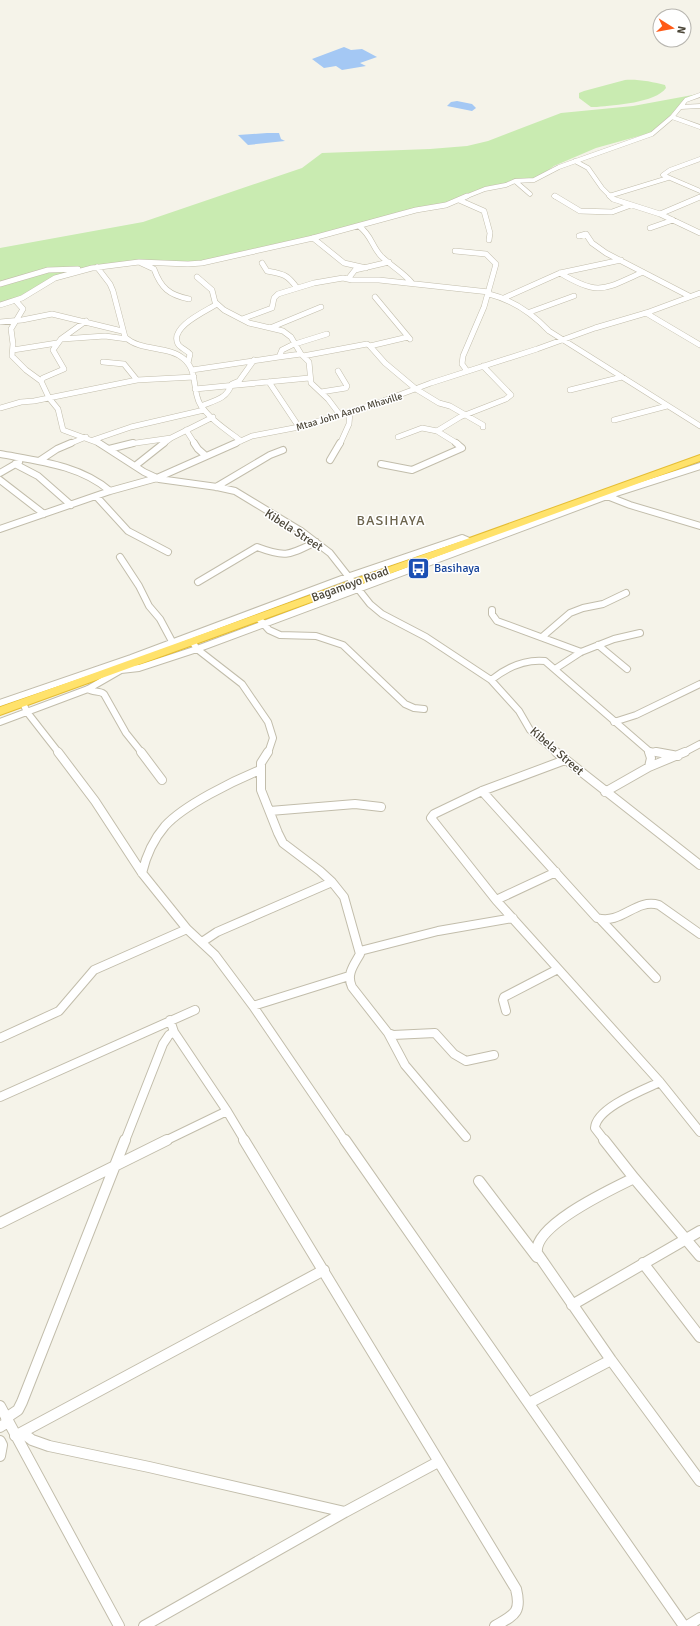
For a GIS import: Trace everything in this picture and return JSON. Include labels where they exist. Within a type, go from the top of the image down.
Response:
[{"type":"highway","name":"Bagamoyo Road","points":[[0,711],[25,708],[174,645],[194,645],[353,583],[700,458]]},
{"type":"street","points":[[0,284],[56,269],[95,267],[139,262],[196,264],[313,238],[416,210],[446,205],[485,189],[506,185],[514,181],[534,180],[559,167],[652,134],[672,117],[686,100],[700,95]]},
{"type":"street","points":[[681,107],[700,106]]},
{"type":"street","points":[[672,117],[700,126]]},
{"type":"street","points":[[699,189],[663,175],[666,172],[700,159]]},
{"type":"street","points":[[575,161],[588,168],[609,196],[660,214],[700,233]]},
{"type":"street","points":[[609,196],[668,178]]},
{"type":"street","points":[[514,181],[530,194]]},
{"type":"street","points":[[554,196],[580,211],[612,212],[631,205]]},
{"type":"street","points":[[660,214],[700,197]]},
{"type":"street","points":[[459,200],[484,211],[490,233],[490,240]]},
{"type":"street","points":[[650,228],[673,220]]},
{"type":"street","points":[[359,226],[369,232],[377,251],[404,273],[412,283]]},
{"type":"street","points":[[579,236],[586,234],[595,245],[689,296]]},
{"type":"street","points":[[313,238],[344,263],[366,268]]},
{"type":"street","points":[[454,251],[486,254],[496,264],[489,293],[463,356],[462,364],[467,371]]},
{"type":"street","points":[[504,298],[560,273],[621,260]]},
{"type":"street","points":[[139,262],[154,269],[159,282],[166,289],[178,296],[189,299]]},
{"type":"street","points":[[348,278],[352,271],[389,262]]},
{"type":"street","points":[[262,263],[267,271],[288,276],[297,288]]},
{"type":"street","points":[[0,305],[16,301],[55,278],[95,267]]},
{"type":"street","points":[[95,267],[110,284],[114,293],[120,316],[120,331]]},
{"type":"street","points":[[560,273],[598,289],[643,272]]},
{"type":"street","points":[[197,278],[212,290],[217,304],[224,310],[249,323],[286,332],[291,337],[302,355],[309,362],[311,370],[309,378],[311,383],[340,415]]},
{"type":"street","points":[[242,320],[255,313],[272,308],[274,296],[297,288],[348,278],[352,280],[379,280],[412,283],[489,293],[504,298],[530,312],[549,331],[700,426]]},
{"type":"street","name":"Mtaa John Aaron Mhaville","points":[[0,529],[110,491],[157,478],[241,441],[261,434],[299,427],[350,412],[595,328],[646,313],[700,292]]},
{"type":"street","points":[[530,312],[574,296]]},
{"type":"street","points":[[192,370],[254,360],[302,355],[367,344],[370,346],[409,338],[375,297]]},
{"type":"street","name":"Kibela Street","points":[[16,301],[21,305],[22,309],[20,315],[10,329],[13,344],[12,356],[26,370],[41,381],[49,398],[58,408],[63,430],[93,440],[157,478],[173,483],[216,487],[235,491],[273,516],[301,531],[330,553],[370,604],[382,614],[426,637],[492,680],[519,712],[530,730],[605,792],[700,865]]},
{"type":"street","points":[[188,363],[190,353],[178,344],[176,338],[178,331],[184,324],[217,304]]},
{"type":"street","points":[[270,328],[321,307]]},
{"type":"street","points":[[646,313],[700,345]]},
{"type":"street","points":[[0,322],[15,321],[52,314],[86,321],[120,331],[127,339]]},
{"type":"street","points":[[41,381],[43,378],[64,369],[53,350],[61,339],[86,321]]},
{"type":"street","points":[[61,339],[110,336],[115,335],[120,331]]},
{"type":"street","points":[[279,357],[282,350],[294,344],[327,334]]},
{"type":"street","points":[[110,336],[127,339],[183,358],[192,370],[195,389],[202,408],[241,441]]},
{"type":"street","points":[[13,350],[57,343]]},
{"type":"street","points":[[370,346],[385,363],[416,389],[439,403],[450,406],[479,421],[483,427]]},
{"type":"street","points":[[230,385],[239,381],[254,360]]},
{"type":"street","points":[[103,362],[124,364],[137,380]]},
{"type":"street","points":[[437,431],[442,426],[466,414],[506,399],[511,395],[483,366]]},
{"type":"street","points":[[320,392],[346,388],[348,386],[338,371]]},
{"type":"street","points":[[570,390],[622,377]]},
{"type":"street","points":[[0,408],[137,380],[194,378]]},
{"type":"street","points":[[195,389],[309,378]]},
{"type":"street","points":[[269,382],[299,427]]},
{"type":"street","points":[[93,440],[131,427],[202,408],[226,395],[230,390],[230,385]]},
{"type":"street","points":[[614,420],[667,406]]},
{"type":"street","points":[[330,460],[351,419],[350,412]]},
{"type":"street","points":[[135,466],[171,438],[213,417]]},
{"type":"street","points":[[381,464],[412,470],[462,448],[437,431],[422,428],[398,437]]},
{"type":"street","points":[[186,430],[198,449],[206,456]]},
{"type":"street","points":[[39,461],[57,449],[86,437]]},
{"type":"street","points":[[109,449],[133,443],[171,438]]},
{"type":"street","points":[[216,487],[270,455],[283,450]]},
{"type":"street","points":[[0,454],[39,461],[70,469],[97,480],[110,491]]},
{"type":"street","points":[[0,473],[24,459]]},
{"type":"street","points":[[15,464],[23,467],[50,485],[71,505]]},
{"type":"street","points":[[0,703],[353,583],[379,580],[607,496],[700,466]]},
{"type":"street","points":[[0,480],[44,514]]},
{"type":"street","points":[[96,496],[128,530],[168,552]]},
{"type":"street","points":[[607,496],[628,506],[674,516],[700,526]]},
{"type":"street","points":[[198,582],[257,548],[276,555],[290,552],[316,542]]},
{"type":"street","points":[[120,557],[139,586],[149,606],[160,619],[174,645]]},
{"type":"street","points":[[542,637],[570,613],[583,608],[603,604],[626,594]]},
{"type":"street","points":[[492,610],[492,614],[497,621],[580,652]]},
{"type":"street","points":[[260,620],[269,630],[280,635],[316,636],[344,645],[405,704],[414,708],[424,709]]},
{"type":"street","points":[[555,669],[580,652],[614,639],[640,634]]},
{"type":"street","points":[[0,722],[25,708],[88,689],[120,669],[139,668],[194,645],[242,684],[248,695],[268,722],[273,738],[270,750],[261,763],[260,770],[262,790],[283,843],[332,882],[344,897],[360,951],[349,976],[349,983],[388,1033],[405,1065],[466,1137]]},
{"type":"street","points":[[598,645],[627,669]]},
{"type":"street","points":[[492,680],[503,671],[537,660],[545,661],[649,751],[678,756]]},
{"type":"street","points":[[614,722],[636,716],[700,684]]},
{"type":"street","points":[[88,689],[92,692],[101,692],[104,694],[126,733],[162,780]]},
{"type":"street","points":[[25,708],[95,801],[142,873],[187,929],[215,955],[253,1006],[366,1171],[686,1626],[700,1618]]},
{"type":"street","points":[[605,792],[649,767],[678,756],[700,744]]},
{"type":"street","points":[[649,751],[651,758],[649,767]]},
{"type":"street","points":[[565,760],[482,791],[434,814],[431,818],[496,900],[696,1121],[700,1132]]},
{"type":"street","points":[[142,873],[151,845],[164,827],[190,807],[241,778],[260,770]]},
{"type":"street","points":[[482,791],[597,918],[601,920],[656,978]]},
{"type":"street","points":[[270,811],[360,804],[381,807]]},
{"type":"street","points":[[496,900],[556,872]]},
{"type":"street","points":[[202,942],[217,932],[332,882]]},
{"type":"street","points":[[601,920],[613,920],[652,902],[659,905],[700,934]]},
{"type":"street","points":[[360,951],[438,931],[513,918]]},
{"type":"street","points":[[0,1038],[59,1011],[66,1006],[87,976],[94,970],[187,929]]},
{"type":"street","points":[[506,1011],[503,1000],[504,997],[558,969]]},
{"type":"street","points":[[253,1006],[349,976]]},
{"type":"street","points":[[0,1097],[195,1010]]},
{"type":"street","points":[[170,1020],[174,1032],[227,1111],[516,1589],[520,1600],[520,1607],[515,1614],[495,1626]]},
{"type":"street","points":[[5,1423],[18,1410],[22,1402],[162,1044],[169,1035],[174,1032]]},
{"type":"street","points":[[388,1033],[393,1035],[435,1033],[454,1053],[466,1062],[494,1055]]},
{"type":"street","points":[[660,1082],[630,1097],[599,1117],[595,1122],[595,1128],[634,1178],[700,1256]]},
{"type":"street","points":[[0,1223],[116,1164],[227,1111]]},
{"type":"street","points":[[541,1262],[537,1250],[538,1244],[554,1224],[588,1203],[634,1178]]},
{"type":"street","points":[[479,1181],[541,1262],[700,1481]]},
{"type":"street","points":[[572,1305],[700,1231]]},
{"type":"street","points":[[643,1263],[700,1337]]},
{"type":"street","points":[[19,1434],[324,1270]]},
{"type":"street","points":[[529,1403],[611,1360]]},
{"type":"street","points":[[0,1406],[5,1423],[19,1434],[49,1446],[149,1467],[345,1512]]},
{"type":"street","points":[[19,1434],[119,1626]]},
{"type":"street","points":[[0,1441],[2,1445],[0,1456]]},
{"type":"street","points":[[144,1626],[345,1512],[438,1462]]},
{"type":"green space","points":[[625,80],[640,80],[656,83],[665,85],[666,88],[661,93],[644,100],[597,107],[591,107],[579,98],[579,93],[584,91]]},
{"type":"green space","points":[[698,94],[684,100],[669,117],[650,133],[596,148],[554,166],[540,176],[527,182],[494,185],[450,202],[348,228],[192,263],[166,261],[72,271],[20,297],[0,303],[0,248],[143,222],[302,168],[322,153],[430,149],[467,146],[488,141],[561,113],[633,106]]},
{"type":"water","points":[[344,47],[351,50],[362,49],[377,57],[360,63],[366,66],[342,70],[336,66],[324,68],[312,59]]},
{"type":"water","points":[[457,101],[472,104],[476,108],[472,111],[447,106],[451,102]]},
{"type":"water","points":[[279,133],[281,139],[285,141],[248,145],[238,135]]},
{"type":"place","name":"Basihaya","points":[[419,568]]},
{"type":"district","name":"BASIHAYA","points":[[391,520]]}]
